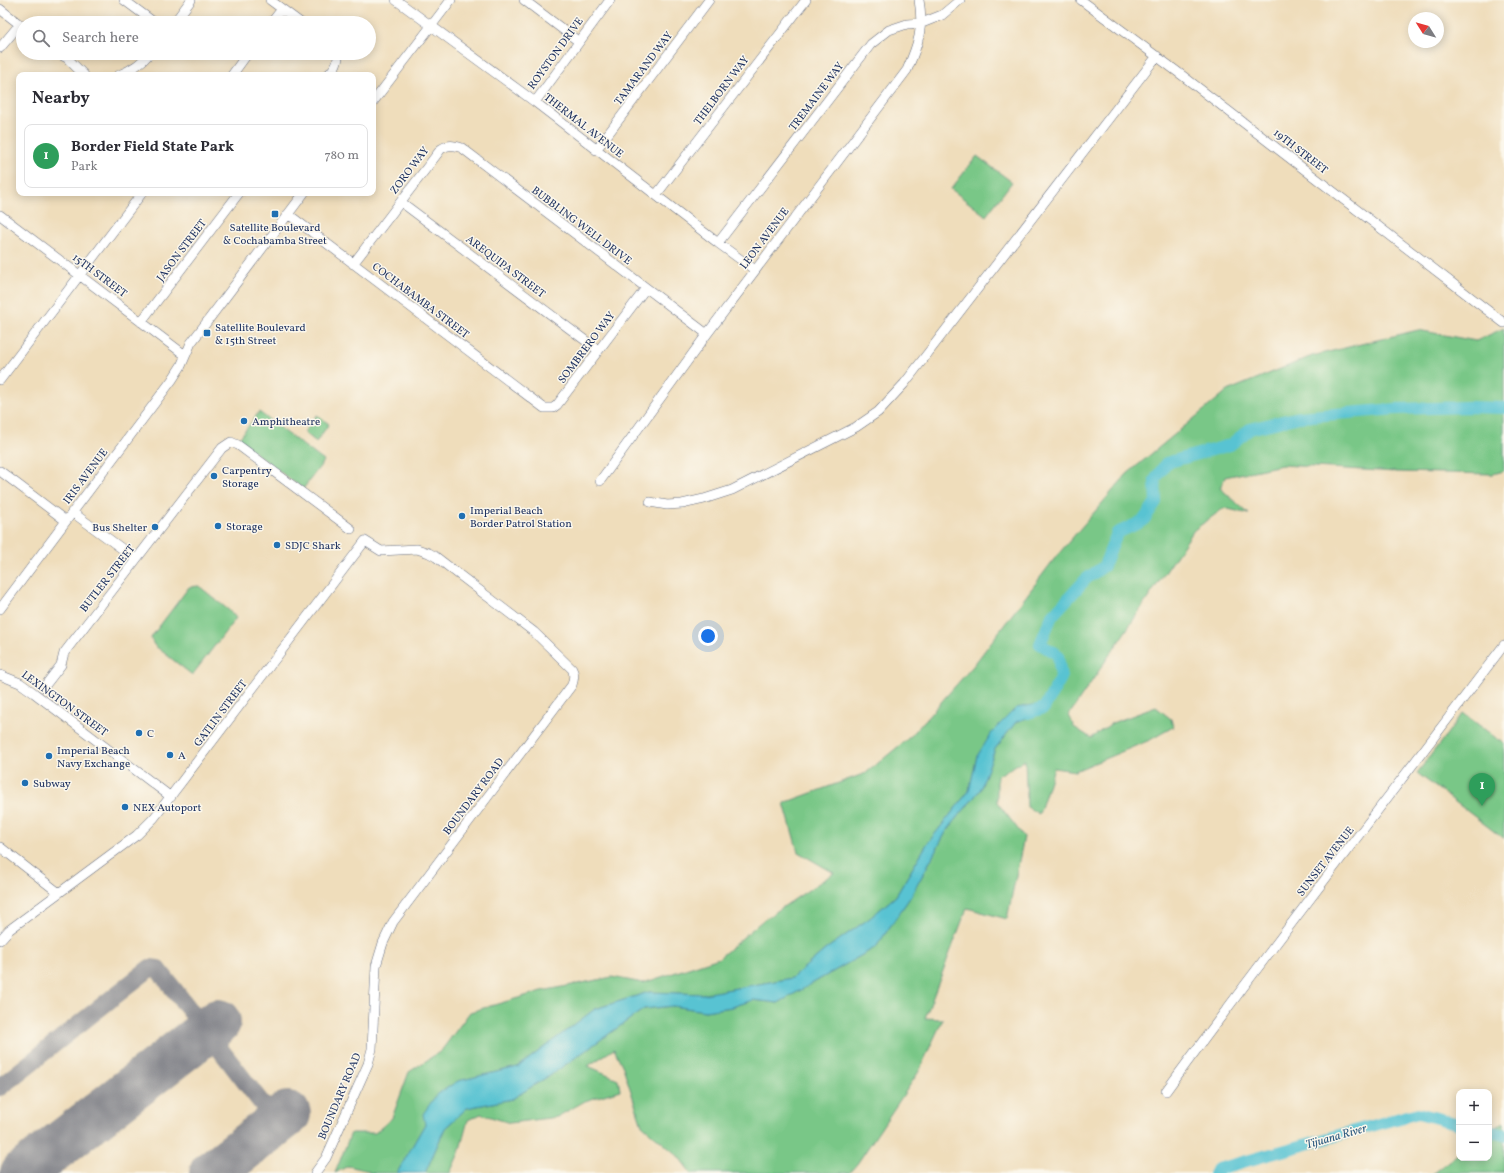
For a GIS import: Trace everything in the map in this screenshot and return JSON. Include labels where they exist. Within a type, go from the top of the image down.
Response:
[{"type":"street","points":[[124,0],[146,16]]},
{"type":"street","points":[[179,16],[191,0]]},
{"type":"street","points":[[270,0],[292,16]]},
{"type":"street","name":"THERMAL AVENUE","points":[[396,0],[535,102],[755,270]]},
{"type":"street","points":[[376,98],[451,0]]},
{"type":"street","points":[[524,0],[578,41]]},
{"type":"street","name":"ROYSTON DRIVE","points":[[535,102],[578,41],[610,0]]},
{"type":"street","name":"TAMARAND WAY","points":[[596,150],[709,0]]},
{"type":"street","name":"THELBORN WAY","points":[[656,195],[806,0]]},
{"type":"street","name":"LEON AVENUE","points":[[600,481],[707,334],[907,70],[915,51],[922,23],[919,0]]},
{"type":"street","name":"TREMAINE WAY","points":[[718,243],[871,44],[889,30],[907,24],[922,23],[942,15],[960,0]]},
{"type":"street","name":"19TH STREET","points":[[1081,0],[1157,56],[1504,323]]},
{"type":"street","points":[[0,9],[16,21]]},
{"type":"street","points":[[276,16],[282,9]]},
{"type":"street","points":[[0,48],[16,30]]},
{"type":"street","points":[[650,502],[667,505],[718,496],[856,427],[878,412],[904,384],[1157,56]]},
{"type":"street","points":[[69,60],[81,72]]},
{"type":"street","points":[[125,72],[143,60]]},
{"type":"street","points":[[234,72],[243,60]]},
{"type":"street","points":[[330,72],[338,60]]},
{"type":"street","name":"BUBBLING WELL DRIVE","points":[[441,149],[453,144],[462,148],[707,334]]},
{"type":"street","name":"ZORO WAY","points":[[353,264],[441,149]]},
{"type":"street","points":[[0,380],[140,196]]},
{"type":"street","name":"JASON STREET","points":[[141,322],[237,196]]},
{"type":"street","name":"IRIS AVENUE","points":[[0,609],[172,380],[191,342],[302,196]]},
{"type":"street","name":"AREQUIPA STREET","points":[[400,202],[598,350]]},
{"type":"street","name":"COCHABAMBA STREET","points":[[288,214],[540,405]]},
{"type":"street","name":"15TH STREET","points":[[0,215],[185,356]]},
{"type":"street","name":"SOMBRERO WAY","points":[[540,405],[544,408],[553,408],[557,405],[646,288]]},
{"type":"street","name":"BUTLER STREET","points":[[44,687],[61,665],[64,653],[222,448],[231,442],[238,445],[351,529]]},
{"type":"street","points":[[0,471],[66,521]]},
{"type":"street","points":[[72,512],[136,559]]},
{"type":"street","name":"BOUNDARY ROAD","points":[[315,1173],[326,1158],[368,1064],[372,1049],[376,966],[383,943],[393,922],[572,685],[574,679],[574,672],[572,669],[534,632],[474,582],[423,550],[410,549],[382,551],[365,541]]},
{"type":"street","name":"GATLIN STREET","points":[[0,940],[9,930],[136,835],[154,818],[365,541]]},
{"type":"street","name":"SUNSET AVENUE","points":[[1166,1091],[1231,1003],[1504,645]]},
{"type":"street","name":"LEXINGTON STREET","points":[[0,675],[20,683],[171,797]]},
{"type":"street","points":[[0,847],[60,893]]},
{"type":"green space","points":[[977,156],[1012,182],[986,216],[951,189]]},
{"type":"green space","points":[[1504,328],[1504,471],[1493,474],[1395,472],[1282,465],[1225,477],[1220,488],[1249,514],[1224,508],[1194,530],[1069,715],[1074,727],[1091,738],[1112,723],[1156,707],[1171,719],[1173,727],[1150,740],[1075,771],[1054,768],[1039,814],[1027,807],[1025,760],[997,776],[997,802],[1024,837],[1007,919],[967,908],[925,1018],[943,1019],[918,1073],[857,1164],[849,1173],[691,1173],[678,1156],[642,1125],[623,1067],[614,1049],[588,1066],[618,1079],[620,1090],[585,1101],[557,1117],[510,1123],[481,1114],[468,1120],[459,1153],[450,1173],[425,1173],[445,1128],[467,1108],[512,1099],[555,1072],[644,1009],[673,1006],[705,1011],[732,1007],[753,1000],[778,1003],[876,947],[911,896],[946,832],[980,790],[995,749],[1016,722],[1046,710],[1034,705],[977,756],[969,791],[927,844],[896,896],[870,918],[826,949],[792,978],[704,994],[649,992],[595,1009],[518,1067],[458,1081],[425,1124],[397,1173],[369,1173],[369,1171],[348,1166],[335,1173],[351,1133],[375,1133],[392,1118],[409,1072],[441,1051],[470,1012],[542,991],[612,977],[643,983],[719,958],[762,921],[834,873],[798,852],[784,803],[866,773],[911,736],[973,666],[1055,558],[1127,474],[1227,391],[1312,356],[1418,330],[1476,341]]},
{"type":"green space","points":[[259,412],[324,461],[303,489],[238,440]]},
{"type":"green space","points":[[317,415],[329,424],[316,442],[304,432]]},
{"type":"green space","points":[[199,586],[231,612],[236,618],[193,674],[191,674],[154,645],[151,639],[189,587]]},
{"type":"green space","points":[[1463,713],[1504,744],[1504,839],[1417,773]]},
{"type":"green space","points":[[1504,1122],[1504,1173],[1433,1173],[1456,1155],[1456,1161],[1492,1161],[1492,1129]]},
{"type":"water","points":[[1033,705],[1047,710],[1016,722],[995,749],[980,790],[946,832],[911,896],[876,947],[778,1003],[753,1000],[732,1007],[705,1011],[673,1006],[644,1009],[555,1072],[512,1099],[467,1108],[445,1128],[425,1173],[397,1173],[425,1124],[423,1114],[437,1094],[458,1081],[518,1067],[595,1009],[649,992],[704,994],[792,978],[826,949],[870,918],[896,896],[927,844],[969,791],[977,756],[993,731],[1016,708]]},
{"type":"waterway","points":[[1028,713],[1044,708],[1061,678],[1058,655],[1040,644],[1052,616],[1086,579],[1104,566],[1117,533],[1143,521],[1156,502],[1155,480],[1166,463],[1230,445],[1250,429],[1299,417],[1396,409],[1468,407],[1504,408]]},
{"type":"waterway","name":"Tijuana River","points":[[1214,1173],[1218,1169],[1418,1113],[1456,1123]]},
{"type":"waterway","name":"Tijuana River","points":[[1492,1132],[1504,1135]]},
{"type":"taxiway","points":[[0,1087],[150,968],[158,969],[277,1123]]},
{"type":"runway","points":[[23,1173],[218,1022]]},
{"type":"runway","points":[[212,1173],[288,1114]]},
{"type":"place","name":"Satellite Boulevard & Cochabamba Street","points":[[275,214]]},
{"type":"place","name":"Satellite Boulevard & 15th Street","points":[[207,333]]},
{"type":"place","name":"Amphitheatre","points":[[244,421]]},
{"type":"place","name":"Carpentry Storage","points":[[214,476]]},
{"type":"place","name":"Imperial Beach Border Patrol Station","points":[[462,516]]},
{"type":"place","name":"Storage","points":[[218,526]]},
{"type":"place","name":"Bus Shelter","points":[[155,527]]},
{"type":"place","name":"SDJC Shark","points":[[277,545]]},
{"type":"place","name":"C","points":[[139,733]]},
{"type":"place","name":"A","points":[[170,755]]},
{"type":"place","name":"Imperial Beach Navy Exchange","points":[[49,756]]},
{"type":"place","name":"Subway","points":[[25,783]]},
{"type":"place","name":"Border Field State Park","points":[[1482,806]]},
{"type":"place","name":"NEX Autoport","points":[[125,807]]}]
